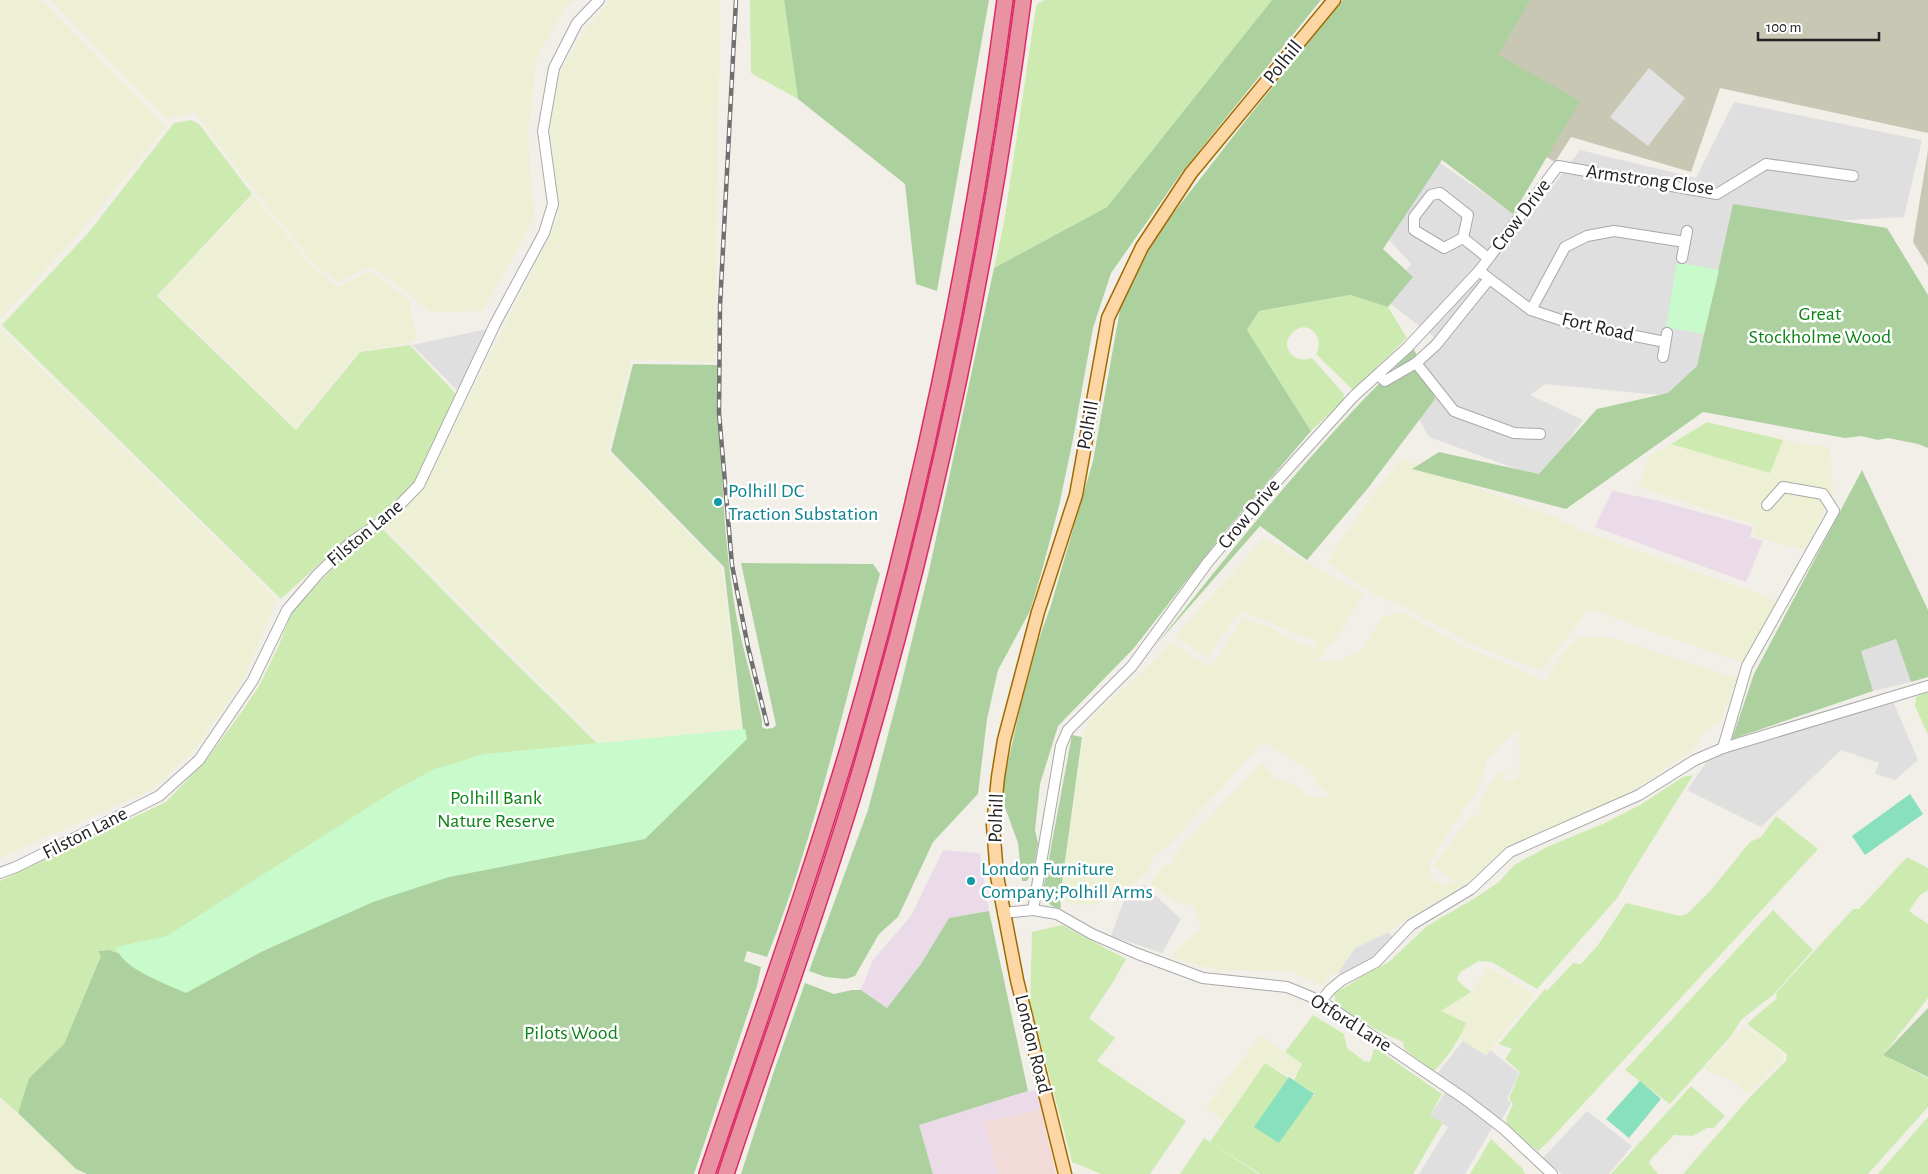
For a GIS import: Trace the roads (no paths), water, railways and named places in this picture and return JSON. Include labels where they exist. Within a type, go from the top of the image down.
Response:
[{"type":"highway","points":[[707,1174],[794,921],[823,830],[861,704],[894,577],[925,449],[956,299],[980,167],[1005,0]]},
{"type":"highway","points":[[726,1174],[832,865],[879,706],[912,582],[957,392],[978,285],[1006,122],[1023,0]]},
{"type":"main road","name":"Polhill","points":[[1003,913],[996,867],[993,825],[1002,755],[1038,612],[1076,495],[1108,318],[1142,247],[1191,173],[1334,0]]},
{"type":"main road","name":"London Road","points":[[1003,913],[1065,1174]]},
{"type":"street","name":"Filston Lane","points":[[0,872],[16,867],[159,796],[199,760],[253,680],[287,610],[318,574],[350,543],[387,518],[419,485],[494,324],[544,233],[553,204],[543,131],[554,68],[577,23],[599,0]]},
{"type":"street","name":"Armstrong Close","points":[[1558,166],[1717,194],[1766,164],[1853,176]]},
{"type":"street","name":"Crow Drive","points":[[1033,910],[1061,746],[1068,730],[1132,666],[1208,562],[1268,491],[1354,396],[1407,348],[1479,271],[1558,166]]},
{"type":"street","points":[[1440,193],[1468,215],[1463,238],[1444,248],[1414,230],[1414,217],[1430,195],[1440,193]]},
{"type":"street","name":"Fort Road","points":[[1531,310],[1565,248],[1586,236],[1614,231],[1685,242]]},
{"type":"street","points":[[1682,258],[1687,231]]},
{"type":"street","points":[[1463,238],[1488,258]]},
{"type":"street","name":"Fort Road","points":[[1479,271],[1531,310],[1570,323],[1666,337],[1663,357]]},
{"type":"street","points":[[1378,374],[1385,381],[1416,363],[1436,346],[1489,279]]},
{"type":"street","points":[[1416,363],[1454,411],[1514,433],[1540,434]]},
{"type":"street","points":[[1723,748],[1747,666],[1834,511],[1823,494],[1783,487],[1767,505]]},
{"type":"street","points":[[1321,1002],[1330,990],[1342,980],[1376,962],[1411,924],[1471,889],[1510,852],[1640,795],[1695,760],[1723,748],[1928,686]]},
{"type":"street","name":"Otford Lane","points":[[1003,913],[1033,910],[1057,914],[1092,934],[1130,951],[1203,978],[1287,987],[1321,1002],[1465,1099],[1504,1129],[1552,1174]]},
{"type":"railway","points":[[736,0],[720,306],[719,413],[732,565],[748,647],[767,724]]},
{"type":"place","name":"Polhill DC Traction Substation","points":[[718,502]]},
{"type":"place","name":"London Furniture Company;Polhill Arms","points":[[971,881]]},
{"type":"park label","name":"Great Stockholme Wood","points":[[1820,326]]},
{"type":"park label","name":"Polhill Bank Nature Reserve","points":[[496,810]]},
{"type":"park label","name":"Pilots Wood","points":[[571,1033]]}]
